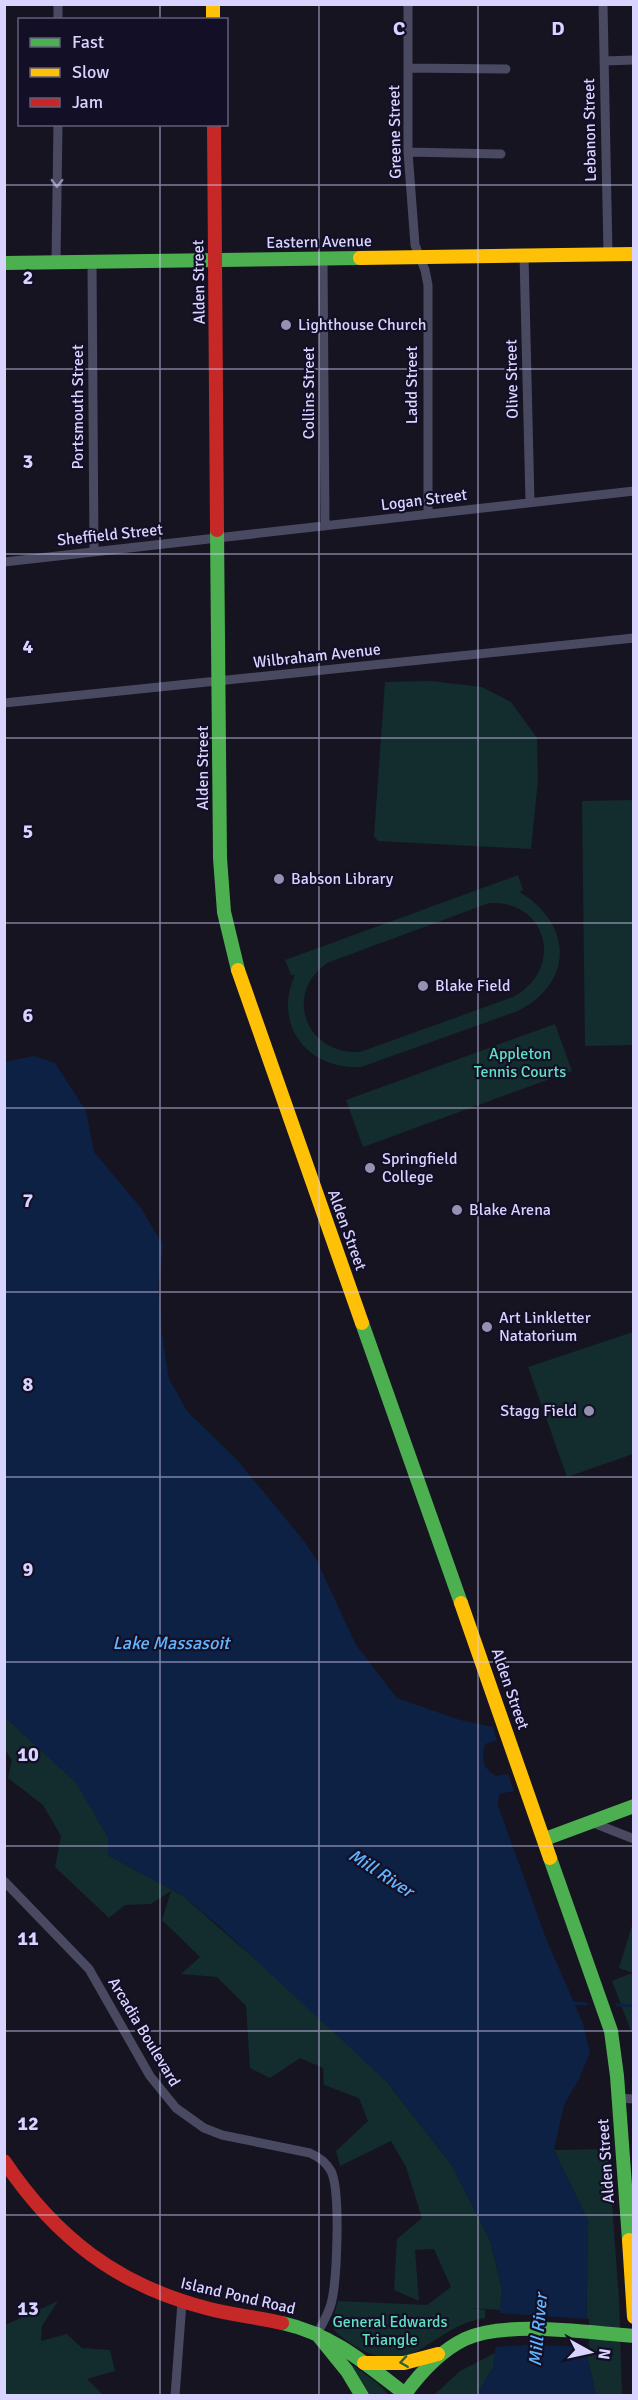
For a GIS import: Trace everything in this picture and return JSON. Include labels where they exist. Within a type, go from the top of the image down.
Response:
[{"type":"main road","name":"Alden Street","points":[[214,126],[220,868],[226,924],[236,964],[611,2031],[618,2098],[633,2317]]},
{"type":"main road","name":"Eastern Avenue","points":[[4,263],[633,254]]},
{"type":"main road","points":[[545,1839],[633,1806]]},
{"type":"main road","name":"Island Pond Road","points":[[4,2161],[44,2215],[80,2249],[130,2281],[182,2302],[275,2321],[317,2334],[339,2345],[364,2362],[404,2395]]},
{"type":"main road","points":[[404,2395],[422,2372],[442,2353],[461,2341],[485,2332],[528,2330],[633,2336]]},
{"type":"main road","points":[[317,2334],[350,2374],[362,2396]]},
{"type":"main road","points":[[364,2362],[404,2363],[442,2353]]},
{"type":"street","name":"Greene Street","points":[[408,4],[408,152],[415,245],[420,258]]},
{"type":"street","name":"Lebanon Street","points":[[603,4],[608,254]]},
{"type":"street","points":[[604,61],[633,60]]},
{"type":"street","points":[[408,68],[506,69]]},
{"type":"street","points":[[56,262],[57,126]]},
{"type":"street","points":[[408,152],[501,154]]},
{"type":"street","name":"Olive Street","points":[[524,255],[530,502]]},
{"type":"street","name":"Ladd Street","points":[[420,258],[428,285],[428,514]]},
{"type":"street","name":"Collins Street","points":[[323,259],[325,526]]},
{"type":"street","name":"Portsmouth Street","points":[[92,262],[94,552]]},
{"type":"street","name":"Logan Street","points":[[218,538],[633,491]]},
{"type":"street","name":"Sheffield Street","points":[[4,562],[218,538]]},
{"type":"street","name":"Wilbraham Avenue","points":[[4,703],[633,638]]},
{"type":"street","points":[[591,1822],[633,1839]]},
{"type":"street","name":"Arcadia Boulevard","points":[[4,1881],[89,1969],[150,2076],[176,2108],[213,2132],[310,2153],[319,2157],[330,2169],[335,2185],[337,2205],[333,2290],[330,2309],[317,2334]]},
{"type":"street","points":[[618,2098],[633,2099]]},
{"type":"street","points":[[175,2396],[182,2302]]},
{"type":"green space","points":[[431,681],[482,687],[511,702],[537,738],[538,780],[531,849],[378,841],[374,836],[385,682]]},
{"type":"green space","points":[[633,800],[633,1045],[585,1046],[582,801]]},
{"type":"green space","points":[[518,875],[523,890],[520,892],[537,905],[550,920],[560,953],[557,969],[549,985],[536,999],[518,1011],[361,1067],[342,1066],[325,1061],[300,1041],[292,1027],[288,1011],[289,993],[295,975],[291,975],[285,960]],"holes":[[[489,903],[509,905],[525,912],[536,924],[543,938],[544,954],[539,970],[529,985],[513,997],[360,1052],[341,1050],[326,1044],[314,1033],[307,1020],[304,1006],[306,990],[314,976],[327,963]]]},
{"type":"green space","name":"Appleton Tennis Courts","points":[[555,1024],[572,1071],[363,1147],[346,1100]]},
{"type":"green space","name":"Stagg Field","points":[[633,1332],[633,1454],[567,1477],[528,1367]]},
{"type":"green space","name":"General Edwards Triangle","points":[[5,1717],[76,1782],[108,1837],[108,1855],[183,1896],[287,1987],[386,2081],[451,2164],[490,2240],[502,2289],[500,2310],[469,2308],[485,2310],[485,2318],[449,2331],[406,2356],[390,2358],[372,2354],[350,2343],[337,2333],[333,2321],[338,2301],[427,2305],[451,2287],[434,2249],[415,2250],[419,2301],[394,2290],[397,2239],[422,2218],[406,2167],[391,2141],[340,2166],[336,2151],[368,2121],[359,2098],[324,2085],[323,2068],[300,2058],[270,2078],[250,2068],[246,2006],[217,1977],[181,1974],[200,1957],[162,1920],[171,1891],[151,1904],[125,1905],[109,1918],[55,1867],[61,1836],[43,1805],[8,1778],[12,1760],[5,1750]]},
{"type":"green space","points":[[634,1922],[633,1973],[619,1968]]},
{"type":"green space","points":[[633,1974],[633,2036],[612,1981]]},
{"type":"green space","points":[[608,2149],[619,2299],[622,2395],[596,2395],[586,2351],[588,2221],[554,2150]]},
{"type":"green space","points":[[58,2301],[42,2326],[41,2341],[67,2334],[82,2348],[110,2350],[115,2371],[87,2379],[103,2395],[7,2395],[4,2393],[5,2325]]},
{"type":"green space","points":[[495,2353],[493,2368],[476,2395],[433,2396],[460,2371]]},
{"type":"green space","points":[[346,2360],[376,2382],[389,2395],[367,2395]]},
{"type":"water","name":"Lake Massasoit","points":[[34,1056],[55,1063],[86,1111],[94,1152],[141,1208],[163,1245],[158,1287],[162,1335],[169,1379],[187,1411],[237,1460],[304,1541],[316,1559],[356,1645],[397,1698],[460,1720],[493,1727],[497,1740],[485,1744],[483,1754],[485,1766],[496,1776],[508,1774],[514,1791],[499,1794],[498,1806],[547,1941],[583,2023],[590,2053],[564,2105],[554,2150],[588,2221],[586,2351],[596,2395],[476,2395],[493,2368],[502,2289],[490,2240],[451,2164],[386,2081],[218,1925],[183,1896],[108,1855],[108,1837],[76,1783],[5,1717],[4,1062]]},
{"type":"pier","points":[[497,2313],[589,2319],[589,2347],[527,2345],[492,2349]]},
{"type":"waterway","points":[[574,2003],[586,2004]]},
{"type":"waterway","points":[[617,2005],[634,2006]]},
{"type":"traffic: fast","points":[[4,263],[360,258]]},
{"type":"traffic: fast","points":[[217,530],[220,858],[224,912],[238,970]]},
{"type":"traffic: fast","points":[[362,1323],[461,1603]]},
{"type":"traffic: fast","points":[[545,1839],[634,1806]]},
{"type":"traffic: fast","points":[[550,1858],[611,2031],[617,2076],[629,2240]]},
{"type":"traffic: fast","points":[[282,2323],[333,2342],[405,2394],[424,2370],[439,2356],[465,2339],[482,2333],[548,2329],[634,2336]]},
{"type":"traffic: fast","points":[[317,2334],[347,2371],[362,2396]]},
{"type":"traffic: slow","points":[[213,4],[213,18]]},
{"type":"traffic: slow","points":[[360,258],[634,254]]},
{"type":"traffic: slow","points":[[238,970],[362,1323]]},
{"type":"traffic: slow","points":[[461,1603],[550,1858]]},
{"type":"traffic: slow","points":[[629,2240],[634,2317]]},
{"type":"traffic: slow","points":[[364,2363],[404,2363],[438,2354]]},
{"type":"traffic: jam","points":[[214,126],[217,530]]},
{"type":"traffic: jam","points":[[4,2161],[45,2213],[67,2235],[116,2271],[174,2298],[215,2310],[282,2323]]},
{"type":"place","name":"Lighthouse Church","points":[[286,325]]},
{"type":"place","name":"Babson Library","points":[[279,879]]},
{"type":"place","name":"Blake Field","points":[[423,986]]},
{"type":"place","name":"Springfield College","points":[[370,1168]]},
{"type":"place","name":"Blake Arena","points":[[457,1210]]},
{"type":"place","name":"Art Linkletter Natatorium","points":[[487,1327]]},
{"type":"place","name":"Stagg Field","points":[[589,1411]]},
{"type":"water label","name":"Mill River","points":[[381,1873]]},
{"type":"water label","name":"Mill River","points":[[538,2330]]}]
